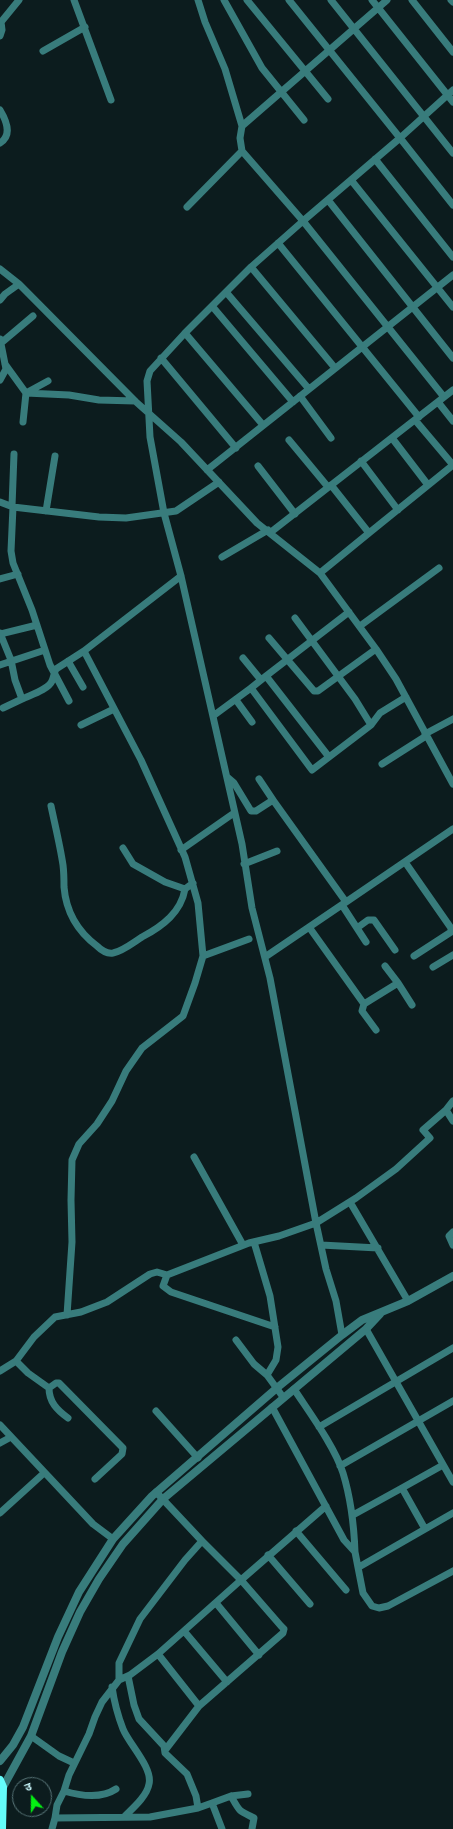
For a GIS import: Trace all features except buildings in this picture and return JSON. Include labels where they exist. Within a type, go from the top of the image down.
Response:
[{"type":"main road","points":[[1,1783],[2,1829]]},
{"type":"street","points":[[0,36],[2,30],[1,22],[19,0]]},
{"type":"street","points":[[74,0],[85,27],[110,100]]},
{"type":"street","points":[[198,0],[205,22],[225,70],[242,126],[240,138],[242,151],[303,221],[387,327],[441,400],[453,421]]},
{"type":"street","points":[[224,0],[243,30],[259,62],[304,120]]},
{"type":"street","points":[[247,0],[328,99]]},
{"type":"street","points":[[290,0],[453,205]]},
{"type":"street","points":[[331,0],[453,153]]},
{"type":"street","points":[[372,0],[453,102]]},
{"type":"street","points":[[242,126],[387,0]]},
{"type":"street","points":[[412,0],[453,52]]},
{"type":"street","points":[[43,50],[85,27]]},
{"type":"street","points":[[342,1335],[336,1301],[326,1270],[316,1223],[304,1152],[265,957],[252,908],[242,844],[181,576],[164,513],[150,437],[147,381],[150,371],[161,358],[251,267],[453,90]]},
{"type":"street","points":[[0,110],[8,127],[7,134],[0,143]]},
{"type":"street","points":[[187,208],[242,151]]},
{"type":"street","points":[[375,159],[453,257]]},
{"type":"street","points":[[351,180],[453,307]]},
{"type":"street","points":[[328,200],[453,358]]},
{"type":"street","points":[[278,243],[362,347],[453,465],[320,573]]},
{"type":"street","points":[[251,267],[335,368]]},
{"type":"street","points":[[0,269],[19,284],[134,401],[181,442],[257,523],[270,531],[320,573],[376,649],[406,697],[453,784]]},
{"type":"street","points":[[207,470],[453,275]]},
{"type":"street","points":[[0,300],[5,294],[19,284]]},
{"type":"street","points":[[226,292],[309,389]]},
{"type":"street","points":[[212,306],[293,402]]},
{"type":"street","points":[[0,380],[5,372],[5,364],[0,341],[33,316]]},
{"type":"street","points":[[185,333],[263,425]]},
{"type":"street","points":[[161,358],[236,448]]},
{"type":"street","points":[[5,364],[26,393],[23,422]]},
{"type":"street","points":[[26,393],[48,381]]},
{"type":"street","points":[[222,557],[270,531],[295,514],[453,390]]},
{"type":"street","points":[[26,393],[69,395],[99,400],[134,401]]},
{"type":"street","points":[[300,396],[331,438]]},
{"type":"street","points":[[392,438],[428,486]]},
{"type":"street","points":[[289,440],[369,533]]},
{"type":"street","points":[[14,454],[11,551],[13,563],[54,673],[70,701]]},
{"type":"street","points":[[46,511],[55,456]]},
{"type":"street","points":[[361,461],[398,510]]},
{"type":"street","points":[[258,466],[295,514]]},
{"type":"street","points":[[0,502],[13,506],[46,511],[99,517],[126,518],[164,513],[182,508],[219,482]]},
{"type":"street","points":[[360,626],[439,568]]},
{"type":"street","points":[[0,579],[18,574]]},
{"type":"street","points":[[3,708],[47,687],[52,681],[56,668],[84,651],[181,576]]},
{"type":"street","points":[[213,716],[236,700],[311,640],[349,612]]},
{"type":"street","points":[[295,618],[356,699],[371,725]]},
{"type":"street","points":[[22,700],[15,680],[11,660],[0,633],[37,624]]},
{"type":"street","points":[[269,638],[314,691],[318,691],[376,649]]},
{"type":"street","points":[[0,665],[11,660],[45,650]]},
{"type":"street","points":[[67,1315],[72,1242],[72,1160],[80,1144],[97,1124],[112,1101],[126,1071],[142,1048],[183,1016],[203,956],[198,903],[193,883],[181,850],[141,760],[84,651]]},
{"type":"street","points":[[243,658],[264,678],[329,756]]},
{"type":"street","points":[[68,661],[82,687]]},
{"type":"street","points":[[251,688],[312,770],[371,725],[380,713],[406,697]]},
{"type":"street","points":[[236,700],[252,722]]},
{"type":"street","points":[[81,725],[114,709]]},
{"type":"street","points":[[382,764],[453,718]]},
{"type":"street","points":[[227,777],[234,783],[251,811],[256,811],[273,800]]},
{"type":"street","points":[[259,779],[344,903],[366,942]]},
{"type":"street","points":[[51,806],[64,872],[66,904],[72,918],[81,932],[104,952],[112,953],[120,950],[151,932],[164,922],[175,913],[183,900],[184,888]]},
{"type":"street","points":[[181,850],[234,813]]},
{"type":"street","points":[[265,957],[453,829]]},
{"type":"street","points":[[123,848],[133,864],[165,882],[184,888],[193,883]]},
{"type":"street","points":[[244,864],[277,851]]},
{"type":"street","points":[[405,862],[451,928],[451,932],[414,956]]},
{"type":"street","points":[[357,928],[368,920],[374,920],[395,950]]},
{"type":"street","points":[[309,927],[364,1004]]},
{"type":"street","points":[[203,956],[249,940]]},
{"type":"street","points":[[433,967],[453,955]]},
{"type":"street","points":[[385,966],[412,1005]]},
{"type":"street","points":[[376,1030],[362,1010],[364,1004],[398,984]]},
{"type":"street","points":[[0,1371],[16,1361],[34,1337],[55,1317],[81,1312],[106,1302],[150,1274],[157,1272],[167,1275],[243,1245],[316,1223],[350,1202],[396,1169],[430,1138],[423,1130],[446,1110],[453,1101]]},
{"type":"street","points":[[446,1110],[453,1121]]},
{"type":"street","points":[[194,1158],[243,1245]]},
{"type":"street","points":[[350,1202],[408,1301]]},
{"type":"street","points":[[453,1232],[450,1236],[453,1245]]},
{"type":"street","points":[[254,1242],[270,1296],[278,1347],[276,1360],[267,1375]]},
{"type":"street","points":[[321,1245],[378,1248]]},
{"type":"street","points":[[167,1275],[163,1286],[171,1292],[184,1298],[275,1327]]},
{"type":"street","points":[[0,1762],[13,1745],[24,1726],[58,1637],[79,1592],[113,1539],[156,1492],[198,1458],[278,1387],[362,1320],[408,1301],[453,1276]]},
{"type":"street","points":[[1,1783],[31,1736],[62,1652],[80,1612],[122,1544],[163,1499],[366,1329],[382,1312]]},
{"type":"street","points":[[366,1329],[453,1482]]},
{"type":"street","points":[[236,1340],[254,1364],[278,1387],[283,1397]]},
{"type":"street","points":[[319,1427],[453,1348]]},
{"type":"street","points":[[16,1361],[28,1373],[49,1388]]},
{"type":"street","points":[[49,1388],[59,1383],[123,1448],[122,1454],[95,1479]]},
{"type":"street","points":[[49,1388],[52,1403],[57,1410],[68,1418]]},
{"type":"street","points":[[294,1389],[319,1427],[340,1466],[353,1515],[355,1552],[363,1593],[372,1606],[379,1608],[388,1606],[453,1571]]},
{"type":"street","points":[[340,1466],[453,1401]]},
{"type":"street","points":[[272,1407],[344,1540],[355,1552]]},
{"type":"street","points":[[156,1411],[198,1458]]},
{"type":"street","points":[[0,1425],[93,1524],[113,1539]]},
{"type":"street","points":[[0,1443],[11,1437]]},
{"type":"street","points":[[353,1515],[443,1465]]},
{"type":"street","points":[[0,1513],[44,1473]]},
{"type":"street","points":[[402,1488],[425,1529]]},
{"type":"street","points":[[156,1492],[241,1580],[284,1629],[283,1633],[259,1655],[199,1706],[166,1749]]},
{"type":"street","points":[[52,1829],[57,1805],[64,1792],[74,1763],[102,1702],[112,1687],[119,1680],[128,1676],[158,1654],[268,1555],[326,1506]]},
{"type":"street","points":[[359,1567],[453,1513]]},
{"type":"street","points":[[296,1531],[346,1590]]},
{"type":"street","points":[[119,1680],[119,1663],[140,1619],[185,1560],[202,1541]]},
{"type":"street","points":[[268,1555],[310,1604]]},
{"type":"street","points":[[216,1603],[259,1655]]},
{"type":"street","points":[[184,1631],[226,1682]]},
{"type":"street","points":[[158,1654],[199,1706]]},
{"type":"street","points":[[128,1676],[134,1705],[140,1719],[166,1749],[165,1753],[181,1767],[190,1779],[196,1796],[198,1808]]},
{"type":"street","points":[[112,1687],[123,1729],[130,1743],[144,1763],[149,1779],[149,1784],[144,1794],[125,1816]]},
{"type":"street","points":[[31,1736],[59,1756],[74,1763]]},
{"type":"street","points":[[64,1792],[98,1796],[116,1789]]},
{"type":"street","points":[[54,1818],[150,1816],[198,1808],[231,1796],[248,1794]]},
{"type":"street","points":[[231,1796],[244,1814],[254,1818],[252,1829]]},
{"type":"street","points":[[212,1803],[221,1829]]}]
